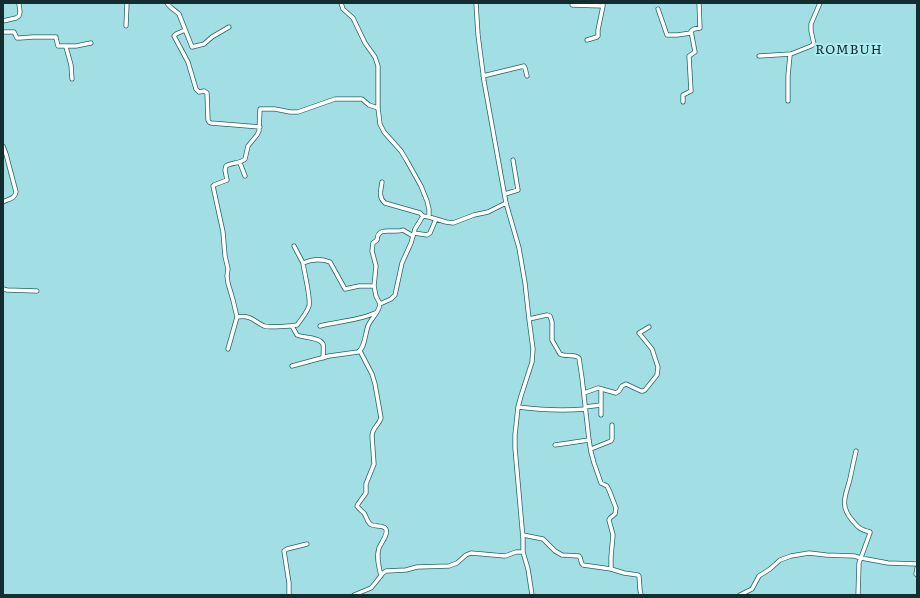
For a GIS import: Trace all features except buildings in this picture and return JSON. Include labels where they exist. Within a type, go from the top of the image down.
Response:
[{"type":"street","points":[[126,26],[127,3]]},
{"type":"street","points":[[167,3],[179,14],[192,47],[204,44],[212,37],[229,27]]},
{"type":"street","points":[[341,3],[343,9],[353,18],[365,43],[377,60],[378,117],[382,128],[406,158],[421,186],[428,205],[429,217]]},
{"type":"street","points":[[476,3],[483,76],[504,194],[519,248],[526,283],[533,349],[533,358],[518,407],[515,443],[523,535],[523,552],[528,569],[532,595]]},
{"type":"street","points":[[658,9],[667,35],[677,36],[691,33],[692,30],[700,28],[699,3]]},
{"type":"street","points":[[759,56],[791,54],[814,44],[811,24],[820,3]]},
{"type":"street","points":[[3,21],[19,16],[19,4]]},
{"type":"street","points":[[572,5],[603,5],[598,36],[587,40]]},
{"type":"street","points":[[185,30],[174,36],[188,62],[197,91],[204,91],[206,93],[209,122],[260,127]]},
{"type":"street","points":[[3,32],[14,32],[17,38],[56,37],[58,46],[66,47],[91,43]]},
{"type":"street","points":[[683,102],[683,95],[691,91],[689,56],[694,53],[695,49],[691,33]]},
{"type":"street","points":[[66,47],[71,65],[72,79]]},
{"type":"street","points":[[788,101],[788,76],[791,54]]},
{"type":"street","points":[[483,76],[524,66],[527,76]]},
{"type":"street","points":[[228,349],[237,317],[228,283],[228,269],[225,256],[223,232],[213,188],[214,185],[228,180],[225,170],[226,166],[234,163],[240,163],[245,159],[247,148],[257,136],[260,127],[259,111],[261,109],[275,109],[298,112],[335,99],[362,100],[369,105],[378,108]]},
{"type":"street","points":[[3,146],[16,195],[14,198],[3,202]]},
{"type":"street","points":[[504,194],[518,190],[513,160]]},
{"type":"street","points":[[240,163],[245,176]]},
{"type":"street","points":[[382,182],[380,196],[385,203],[446,222],[453,223],[474,215],[488,212],[506,203]]},
{"type":"street","points":[[380,304],[391,300],[395,295],[402,263],[423,216]]},
{"type":"street","points":[[360,351],[364,343],[369,322],[379,308],[380,304],[376,296],[374,286],[376,266],[372,249],[373,243],[377,240],[379,234],[386,231],[398,232],[403,230],[414,235],[430,234],[436,219]]},
{"type":"street","points":[[237,317],[248,317],[268,326],[292,326],[298,324],[309,305],[308,287],[302,263],[294,246]]},
{"type":"street","points":[[302,263],[317,259],[330,262],[345,289],[359,286],[374,286]]},
{"type":"street","points":[[3,289],[37,292]]},
{"type":"street","points":[[320,326],[361,318],[377,311]]},
{"type":"street","points":[[529,319],[550,316],[552,325],[552,340],[560,354],[578,356],[579,358],[589,440],[594,464],[602,483],[608,487],[616,508],[615,514],[610,518],[613,535],[612,569]]},
{"type":"street","points":[[292,326],[297,335],[316,339],[322,343],[323,358]]},
{"type":"street","points":[[584,393],[596,388],[616,393],[626,384],[635,389],[644,391],[656,377],[658,372],[654,352],[651,346],[639,333],[649,327]]},
{"type":"street","points":[[292,366],[360,351]]},
{"type":"street","points":[[360,351],[372,374],[381,418],[380,422],[372,431],[374,464],[366,484],[366,493],[358,506],[371,525],[384,527],[387,532],[378,554],[381,576]]},
{"type":"street","points":[[601,389],[601,416]]},
{"type":"street","points":[[518,407],[548,411],[569,411],[601,405]]},
{"type":"street","points":[[591,449],[611,441],[612,426]]},
{"type":"street","points":[[555,444],[589,440]]},
{"type":"street","points":[[856,451],[844,500],[848,516],[860,529],[870,532],[859,566],[858,595]]},
{"type":"street","points":[[523,535],[543,539],[555,551],[562,555],[579,556],[583,565],[612,569],[638,575],[641,595]]},
{"type":"street","points":[[289,595],[284,552],[287,549],[307,544]]},
{"type":"street","points":[[354,595],[371,588],[386,571],[452,565],[471,553],[505,556],[516,552],[523,552]]},
{"type":"street","points":[[740,595],[752,589],[759,576],[770,569],[778,561],[786,557],[809,553],[854,556],[888,562],[917,564]]},
{"type":"street","points":[[917,568],[917,575]]},
{"type":"district","name":"ROMBUH","points":[[849,50]]}]
